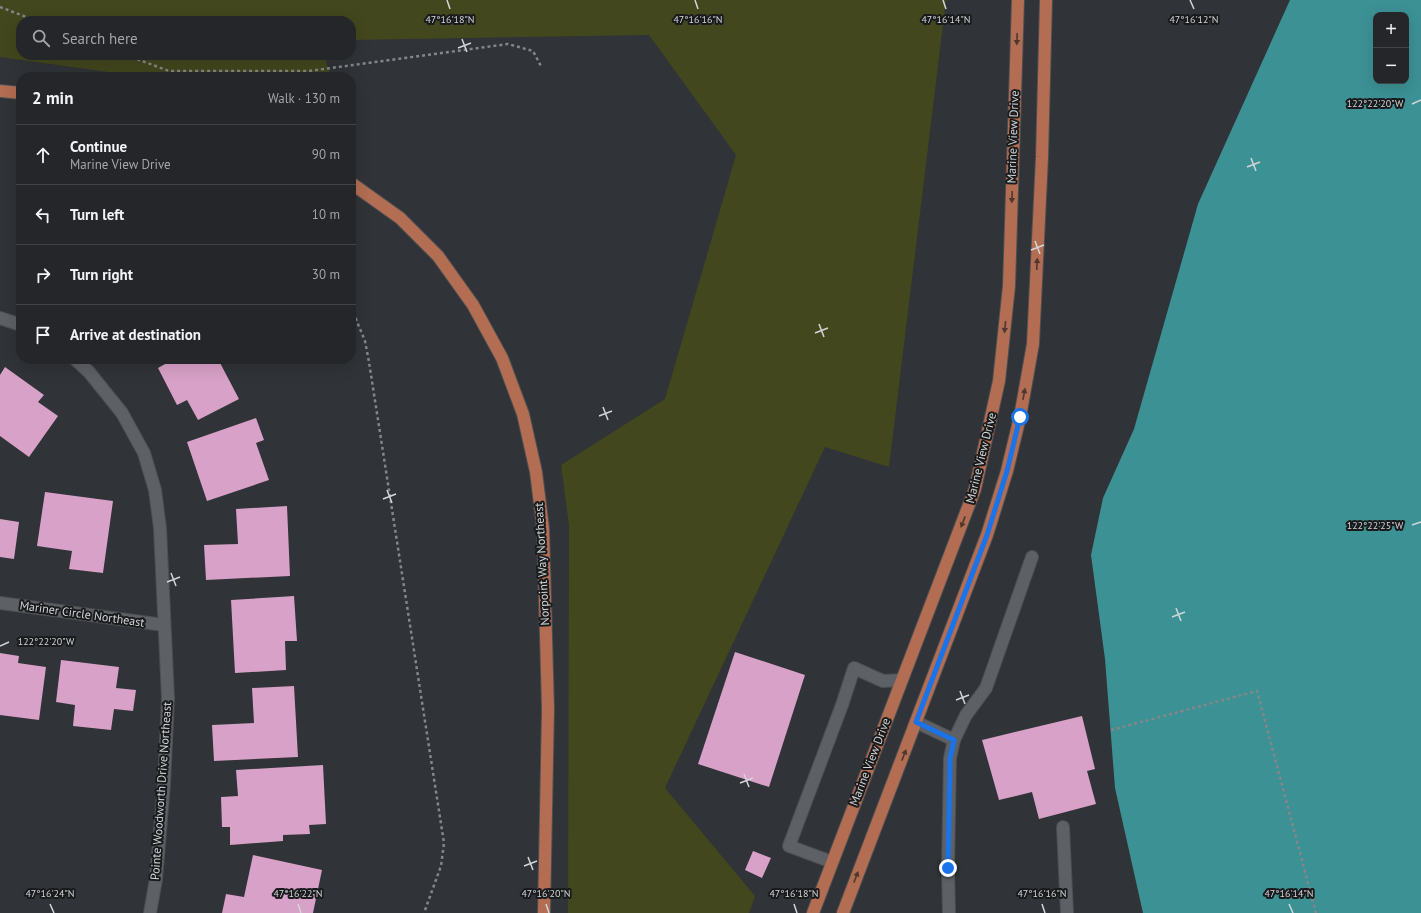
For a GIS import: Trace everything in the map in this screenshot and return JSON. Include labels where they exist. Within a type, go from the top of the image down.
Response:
[{"type":"main road","name":"Marine View Drive","points":[[813,913],[975,489],[999,381],[1009,286],[1018,0]]},
{"type":"main road","points":[[843,913],[987,535],[1007,471],[1020,417],[1033,344],[1038,248],[1046,0]]},
{"type":"main road","points":[[0,91],[16,93]]},
{"type":"main road","name":"Norpoint Way Northeast","points":[[356,187],[400,218],[438,256],[473,305],[502,358],[523,414],[536,472],[543,528],[548,709],[544,913]]},
{"type":"street","points":[[0,318],[16,323]]},
{"type":"street","name":"Pointe Woodworth Drive Northeast","points":[[80,364],[89,372],[122,413],[144,453],[155,490],[160,528],[168,698],[164,784],[156,879],[150,913]]},
{"type":"street","points":[[949,913],[948,868],[950,758],[954,740],[966,715],[986,688],[1032,557]]},
{"type":"street","name":"Mariner Circle Northeast","points":[[0,603],[164,625]]},
{"type":"street","points":[[832,862],[789,846],[840,712],[854,668],[883,681],[902,680]]},
{"type":"street","points":[[916,722],[954,740]]},
{"type":"street","points":[[1064,827],[1067,913]]},
{"type":"path","points":[[0,7],[24,16]]},
{"type":"path","points":[[139,60],[169,71],[309,71],[508,44],[533,51],[542,68]]},
{"type":"path","points":[[356,319],[365,341],[369,362],[444,843],[441,866],[424,913]]},
{"type":"path","points":[[1111,730],[1257,691],[1316,913]]},
{"type":"green space","points":[[0,0],[946,0],[889,467],[825,447],[665,788],[755,896],[749,913],[568,913],[569,525],[561,465],[665,399],[736,155],[649,35],[356,40],[356,16],[16,16],[16,59],[0,57]]},
{"type":"green space","points":[[22,60],[326,60],[329,72],[109,72]]},
{"type":"water","points":[[1290,0],[1421,0],[1421,913],[1143,913],[1115,788],[1105,659],[1091,555],[1103,498],[1134,429],[1198,204]]},
{"type":"building","points":[[165,364],[221,364],[239,399],[198,420],[187,400],[177,405],[158,368]]},
{"type":"building","points":[[5,367],[44,395],[38,402],[58,416],[29,457],[0,436],[0,375]]},
{"type":"building","points":[[256,418],[264,440],[256,443],[269,480],[207,501],[187,442]]},
{"type":"building","points":[[45,492],[113,501],[103,573],[69,569],[72,551],[37,546]]},
{"type":"building","points":[[287,506],[290,576],[206,580],[204,545],[238,544],[236,509]]},
{"type":"building","points":[[0,519],[19,522],[14,559],[0,557]]},
{"type":"building","points":[[294,596],[297,641],[285,641],[286,670],[235,673],[231,600]]},
{"type":"building","points":[[735,652],[805,675],[769,787],[698,764]]},
{"type":"building","points":[[0,653],[19,656],[18,663],[46,667],[39,720],[0,715]]},
{"type":"building","points":[[61,660],[119,667],[116,688],[136,690],[133,711],[114,709],[111,730],[73,726],[75,705],[56,702]]},
{"type":"building","points":[[294,686],[298,757],[214,761],[212,725],[254,723],[252,688]]},
{"type":"building","points":[[1082,716],[1095,769],[1087,771],[1096,804],[1039,819],[1032,792],[999,800],[982,740]]},
{"type":"building","points":[[323,765],[326,824],[309,825],[310,834],[283,835],[283,841],[230,845],[230,827],[222,827],[221,797],[238,796],[236,770]]},
{"type":"building","points":[[753,851],[771,858],[762,878],[745,870]]},
{"type":"building","points":[[253,855],[322,870],[313,913],[222,913],[226,894],[244,897]]},
{"type":"route","points":[[948,868],[950,758],[954,740],[916,722],[987,535],[1007,471],[1020,417]]}]
